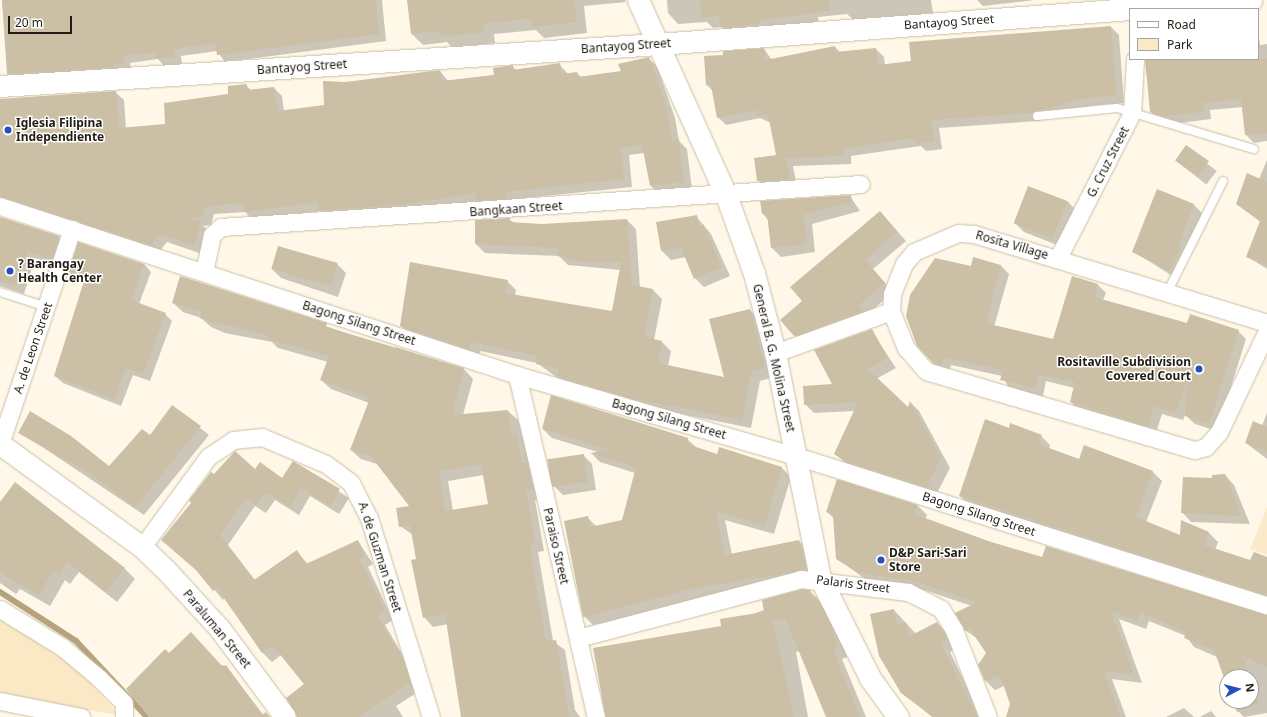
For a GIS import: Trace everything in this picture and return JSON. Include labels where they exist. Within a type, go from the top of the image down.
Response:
[{"type":"street","name":"General B. G. Molina Street","points":[[638,0],[726,195],[754,273],[775,353],[820,578],[870,678],[898,717]]},
{"type":"street","name":"Bantayog Street","points":[[0,86],[658,44],[1136,6],[1251,0]]},
{"type":"street","name":"G. Cruz Street","points":[[1058,258],[1132,113],[1135,60]]},
{"type":"street","name":"Bangkaan Street","points":[[204,272],[212,235],[221,227],[726,195],[861,184]]},
{"type":"street","name":"Bagong Silang Street","points":[[0,206],[517,375],[796,456],[1267,605]]},
{"type":"street","name":"A. de Leon Street","points":[[0,444],[72,229]]},
{"type":"street","name":"Rosita Village","points":[[1267,323],[1168,291],[974,234],[947,237],[914,252],[904,264],[892,294],[892,311],[906,348],[926,371],[1195,450],[1214,440],[1267,331]]},
{"type":"street","points":[[775,353],[892,311]]},
{"type":"street","name":"Paraiso Street","points":[[517,375],[596,717]]},
{"type":"street","name":"A. de Guzman Street","points":[[142,547],[208,456],[233,440],[262,437],[326,464],[351,483],[366,511],[430,717]]},
{"type":"street","points":[[0,444],[142,547]]},
{"type":"street","name":"Paraluman Street","points":[[142,547],[220,629],[285,717]]},
{"type":"street","name":"Palaris Street","points":[[578,638],[801,579],[820,578],[908,592],[941,609],[954,630],[988,717]]},
{"type":"street","points":[[0,609],[62,647],[99,678],[124,703],[124,717]]},
{"type":"street","points":[[0,701],[81,717]]},
{"type":"lane","points":[[1038,116],[1117,108],[1254,149]]},
{"type":"lane","points":[[1168,291],[1222,182]]},
{"type":"lane","points":[[0,292],[47,307]]},
{"type":"shaded area","points":[[1267,507],[1267,555],[1250,549]]},
{"type":"green space","points":[[0,618],[78,669],[119,715],[0,697]]},
{"type":"building","points":[[2,0],[376,0],[379,34],[217,55],[215,43],[174,49],[175,57],[156,59],[155,52],[123,56],[124,62],[113,64],[113,67],[7,74]]},
{"type":"building","points":[[407,0],[574,0],[577,22],[533,27],[531,18],[483,24],[484,32],[441,37],[440,31],[411,34]]},
{"type":"building","points":[[700,0],[829,0],[829,11],[760,20],[761,24],[720,27],[719,16],[702,18]]},
{"type":"building","points":[[1111,26],[1117,95],[1081,99],[1030,113],[932,120],[934,141],[917,144],[916,138],[843,149],[843,156],[786,158],[790,179],[757,181],[754,158],[776,155],[768,114],[757,116],[756,110],[717,118],[711,85],[706,85],[704,56],[723,55],[723,51],[764,48],[766,60],[835,46],[836,52],[876,48],[878,65],[911,61],[909,42]]},
{"type":"building","points":[[649,57],[667,108],[672,140],[679,139],[684,182],[650,186],[642,145],[621,148],[624,179],[506,192],[507,198],[476,200],[476,193],[400,205],[319,210],[317,202],[244,212],[243,203],[206,206],[203,217],[188,218],[201,222],[194,246],[158,234],[151,245],[0,196],[0,99],[116,91],[119,128],[165,124],[164,103],[228,94],[228,86],[247,84],[247,90],[274,87],[278,111],[324,105],[323,81],[346,82],[440,70],[442,81],[494,75],[493,68],[513,65],[513,70],[560,63],[562,74],[577,72],[578,77],[621,71],[618,64]]},
{"type":"building","points":[[1267,59],[1267,133],[1245,135],[1241,99],[1203,103],[1204,112],[1164,116],[1150,112],[1145,60]]},
{"type":"building","points":[[1186,145],[1209,161],[1198,177],[1175,161]]},
{"type":"building","points":[[1247,173],[1267,182],[1267,266],[1246,257],[1260,221],[1236,204]]},
{"type":"building","points":[[1028,186],[1067,201],[1053,238],[1014,223]]},
{"type":"building","points":[[1157,189],[1194,204],[1178,245],[1182,247],[1169,271],[1132,252]]},
{"type":"building","points":[[851,195],[852,202],[803,215],[807,244],[771,248],[767,214],[762,214],[760,201]]},
{"type":"building","points":[[880,211],[897,231],[865,260],[885,283],[859,305],[862,311],[794,336],[780,320],[802,301],[790,287]]},
{"type":"building","points":[[697,215],[699,226],[703,224],[722,267],[694,279],[681,248],[661,251],[656,222]]},
{"type":"building","points":[[0,217],[59,236],[51,260],[27,251],[16,286],[0,281]]},
{"type":"building","points":[[510,218],[510,222],[542,224],[627,219],[632,285],[653,289],[644,337],[662,341],[658,363],[724,377],[709,319],[750,309],[765,368],[751,372],[742,420],[631,398],[557,376],[559,369],[536,364],[537,356],[471,342],[470,349],[400,326],[410,262],[508,280],[505,293],[612,311],[621,262],[585,262],[557,256],[557,248],[475,244],[475,220]]},
{"type":"building","points":[[78,242],[144,264],[131,300],[166,313],[143,374],[126,368],[114,399],[54,376],[84,281],[68,274]]},
{"type":"building","points":[[278,246],[338,263],[331,286],[271,269]]},
{"type":"building","points":[[973,257],[1001,265],[986,322],[989,324],[1053,339],[1072,276],[1098,284],[1094,297],[1187,323],[1190,314],[1239,330],[1209,424],[1185,416],[1187,382],[1175,413],[1154,406],[1148,426],[1070,402],[1075,382],[1038,374],[1035,388],[1000,380],[1003,370],[943,357],[941,365],[932,362],[917,346],[906,316],[910,295],[935,258],[971,266]]},
{"type":"building","points":[[180,276],[327,323],[326,327],[464,368],[452,415],[508,410],[512,434],[517,434],[522,463],[527,462],[533,489],[526,490],[535,542],[530,543],[533,568],[546,641],[556,640],[569,717],[461,717],[445,614],[423,618],[411,560],[416,559],[410,525],[399,527],[396,508],[409,506],[370,455],[350,450],[370,398],[320,380],[329,356],[267,339],[268,335],[216,322],[215,324],[200,318],[202,312],[172,303]],"holes":[[[481,464],[488,504],[445,511],[439,471]]]},
{"type":"building","points":[[872,329],[888,358],[868,369],[908,407],[910,401],[941,458],[927,487],[843,460],[834,454],[858,402],[804,405],[803,386],[832,384],[814,350]]},
{"type":"building","points":[[551,395],[688,438],[687,444],[717,454],[719,447],[782,467],[765,526],[716,511],[725,555],[799,540],[806,570],[695,588],[583,617],[564,521],[588,516],[590,527],[622,520],[636,467],[590,453],[611,450],[542,429]]},
{"type":"building","points":[[172,405],[201,426],[135,507],[89,473],[18,433],[30,411],[71,436],[109,466],[142,429],[150,435]]},
{"type":"building","points":[[985,419],[1009,428],[1010,423],[1042,435],[1038,444],[1079,459],[1084,445],[1153,471],[1136,517],[1180,535],[1181,520],[1209,532],[1204,545],[1250,560],[1254,552],[1267,557],[1267,595],[959,496]]},
{"type":"building","points":[[1253,421],[1267,427],[1267,452],[1245,443]]},
{"type":"building","points":[[235,451],[255,469],[260,462],[282,478],[293,461],[340,489],[330,506],[301,488],[290,507],[266,492],[256,505],[246,498],[220,535],[254,580],[297,550],[306,564],[358,540],[365,555],[359,558],[385,611],[377,616],[402,657],[410,683],[359,717],[297,717],[286,698],[304,684],[273,646],[262,653],[217,588],[213,591],[196,570],[161,540],[191,503],[189,500],[211,472],[214,474]]},
{"type":"building","points":[[584,454],[588,482],[551,487],[547,459]]},
{"type":"building","points":[[1225,474],[1241,516],[1181,513],[1183,477],[1212,478],[1212,475]]},
{"type":"building","points":[[837,479],[918,505],[914,514],[988,541],[1042,557],[1046,546],[1267,615],[1267,667],[1242,656],[1247,669],[1221,669],[1214,650],[1184,638],[1186,632],[1140,612],[1137,621],[1111,611],[1134,675],[1104,671],[1120,717],[1006,717],[1010,704],[1000,675],[985,681],[978,665],[986,653],[970,629],[965,631],[955,613],[977,602],[914,581],[858,573],[836,559],[833,515],[826,512]]},
{"type":"building","points":[[15,482],[125,568],[106,592],[68,562],[59,574],[53,570],[39,595],[0,573],[0,502]]},
{"type":"building","points":[[802,589],[810,590],[813,601],[816,596],[829,622],[838,647],[833,649],[860,717],[826,717],[785,618],[773,621],[794,717],[606,717],[593,648],[721,626],[720,619],[764,612],[762,600]]},
{"type":"building","points":[[894,609],[897,625],[906,622],[910,636],[937,622],[947,640],[941,643],[977,717],[933,717],[901,693],[879,656],[870,614]]},
{"type":"building","points":[[191,632],[223,667],[226,665],[262,715],[266,712],[270,717],[149,717],[126,689],[165,649],[169,653]]},
{"type":"building","points":[[1236,709],[1244,709],[1237,712]]},
{"type":"waterway","points":[[0,592],[76,641],[147,717]]},
{"type":"place","name":"Iglesia Filipina Independiente","points":[[8,130]]},
{"type":"place","name":"? Barangay Health Center","points":[[10,271]]},
{"type":"place","name":"Rositaville Subdivision Covered Court","points":[[1199,369]]},
{"type":"place","name":"D&P Sari-Sari Store","points":[[881,560]]}]
